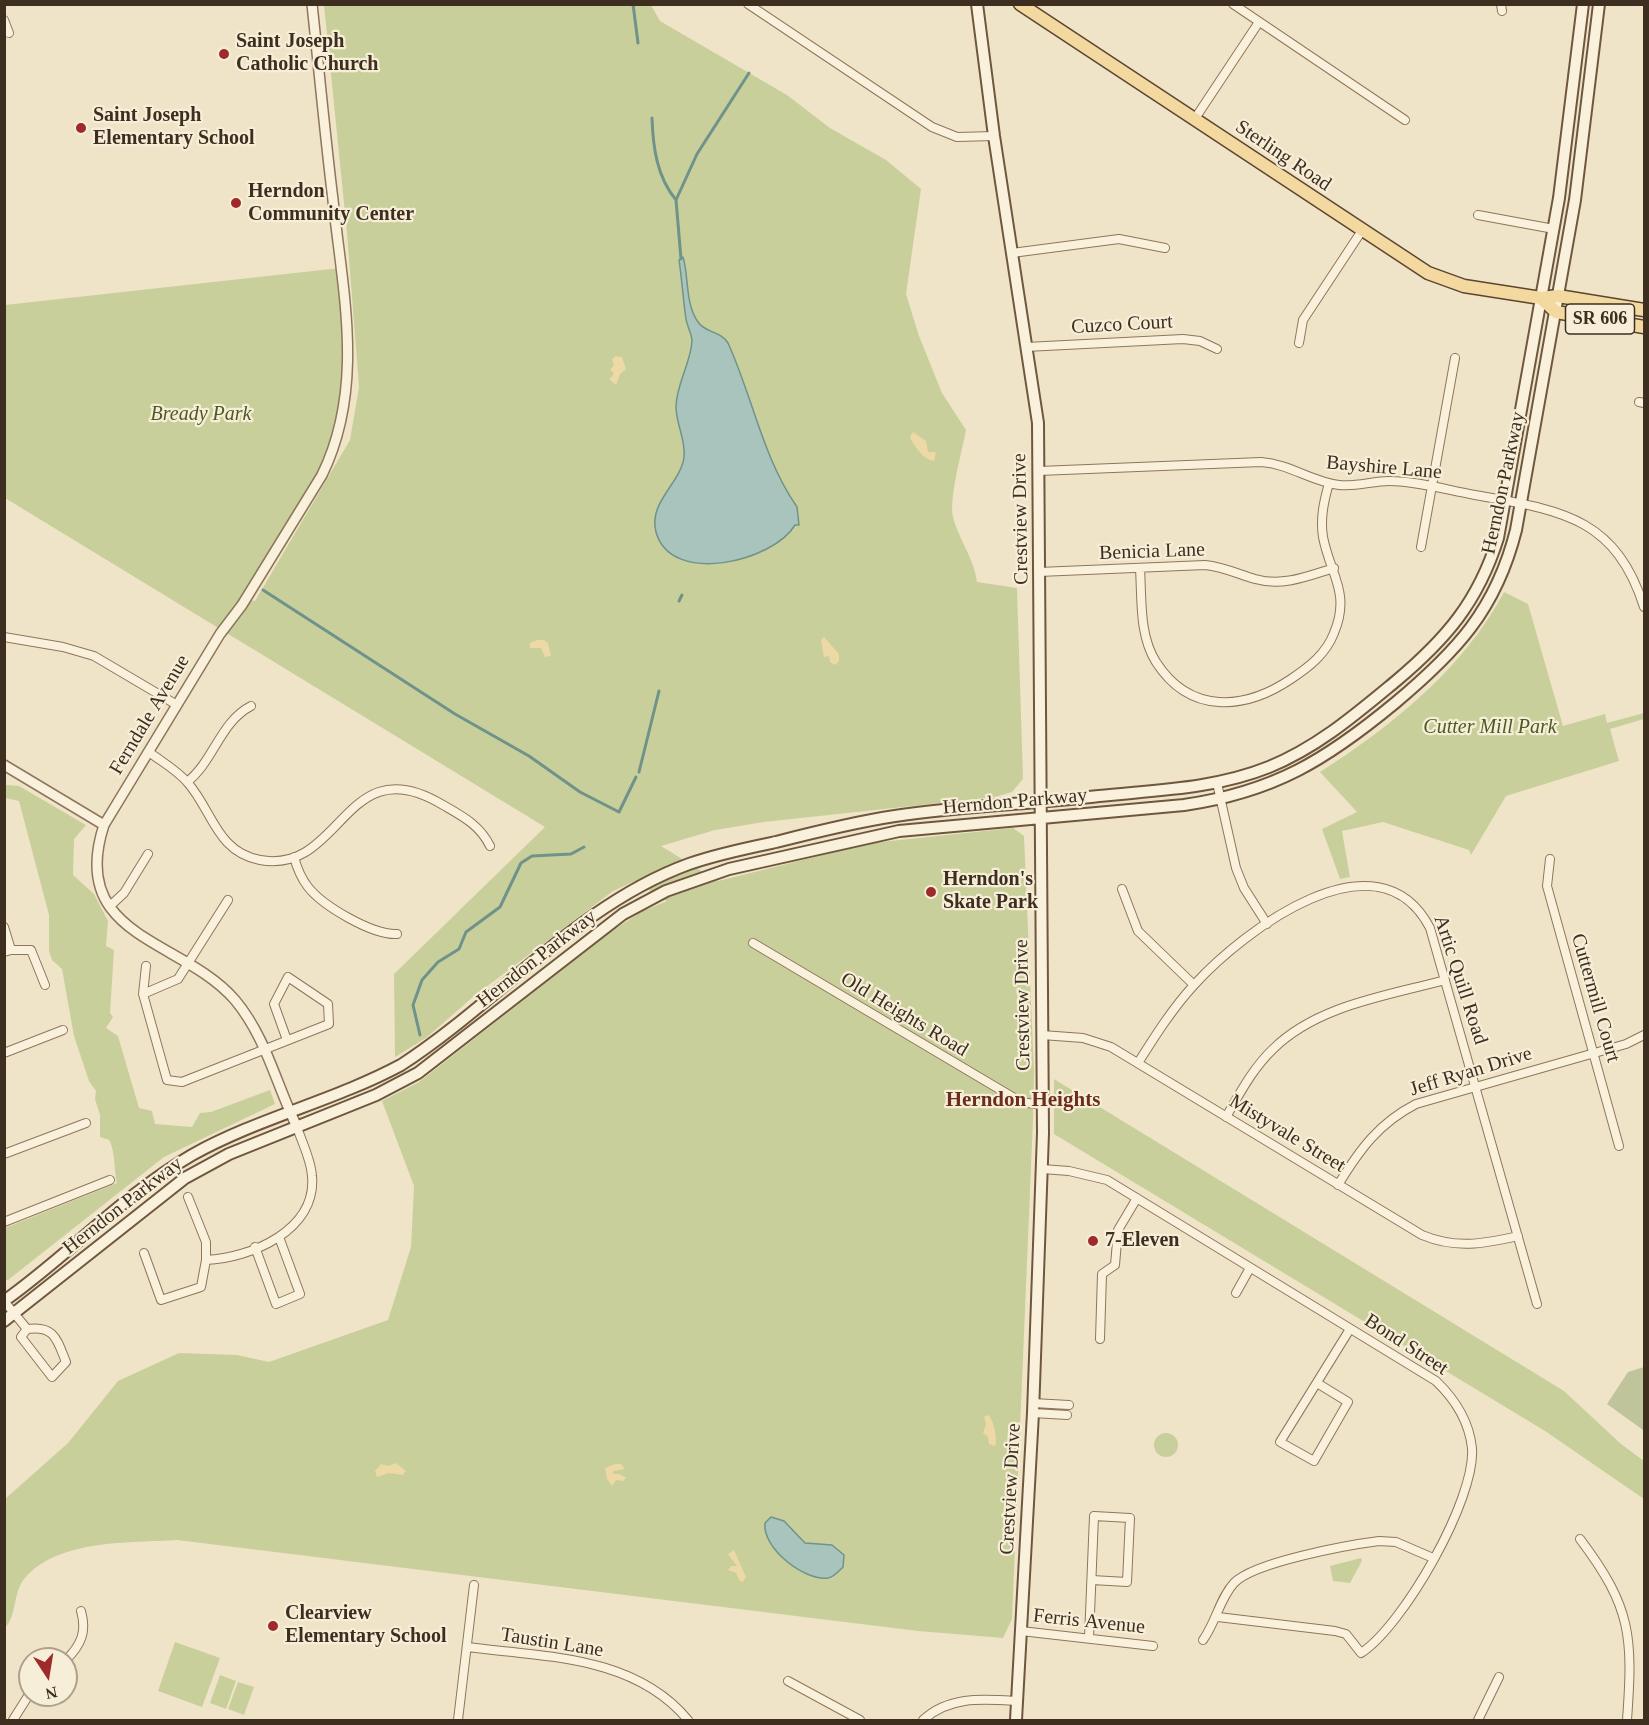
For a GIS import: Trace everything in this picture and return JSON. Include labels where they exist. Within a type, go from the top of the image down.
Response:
[{"type":"main road","name":"Crestview Drive","points":[[977,4],[994,136],[1038,423],[1042,1169],[1033,1408],[1016,1720]]},
{"type":"main road","name":"Sterling Road","points":[[1020,4],[1361,232],[1413,265],[1447,282],[1541,298],[1558,296],[1644,310]]},
{"type":"main road","name":"Herndon Parkway","points":[[4,1301],[166,1171],[223,1140],[369,1082],[408,1060],[607,906],[659,876],[721,855],[864,821],[949,809],[1217,783],[1282,762],[1325,738],[1442,641],[1461,616],[1486,574],[1498,538],[1554,229],[1583,4]]},
{"type":"main road","name":"Herndon Parkway","points":[[4,1321],[170,1188],[229,1154],[376,1095],[418,1073],[623,914],[666,891],[711,874],[867,836],[919,828],[1220,799],[1272,783],[1321,759],[1350,740],[1454,650],[1484,610],[1499,581],[1511,547],[1575,200],[1599,4]]},
{"type":"main road","name":"SR 606","points":[[1541,298],[1556,312],[1644,327]]},
{"type":"street","name":"Ferndale Avenue","points":[[206,1260],[219,1260],[255,1248],[279,1237],[296,1225],[309,1201],[312,1189],[310,1164],[266,1049],[256,1029],[232,997],[190,964],[140,936],[119,920],[100,885],[97,852],[104,825],[322,475],[332,454],[345,408],[349,360],[312,4]]},
{"type":"street","points":[[748,4],[932,127],[957,137],[994,136]]},
{"type":"street","points":[[1233,4],[1405,120]]},
{"type":"street","points":[[4,20],[9,33]]},
{"type":"street","points":[[1194,120],[1259,22]]},
{"type":"street","points":[[1478,215],[1554,229]]},
{"type":"street","points":[[1299,343],[1303,320],[1361,232]]},
{"type":"street","points":[[1012,253],[1119,239],[1165,248]]},
{"type":"street","name":"Cuzco Court","points":[[1026,347],[1183,339],[1200,340],[1217,349]]},
{"type":"street","points":[[1421,547],[1455,358]]},
{"type":"street","name":"Bayshire Lane","points":[[1039,471],[1261,462],[1290,466],[1329,483],[1354,485],[1390,481],[1520,503],[1568,516],[1598,533],[1623,559],[1639,588],[1644,606]]},
{"type":"street","points":[[1140,569],[1145,635],[1155,661],[1168,677],[1189,693],[1214,702],[1227,703],[1266,695],[1318,659],[1333,635],[1340,615],[1341,592],[1326,548],[1322,520],[1329,483]]},
{"type":"street","name":"Benicia Lane","points":[[1039,572],[1205,565],[1231,570],[1255,579],[1284,582],[1334,568]]},
{"type":"street","points":[[4,637],[63,647],[94,656],[177,705]]},
{"type":"street","points":[[187,782],[201,769],[230,723],[251,706]]},
{"type":"street","points":[[148,752],[187,782],[219,835],[238,852],[261,860],[294,857],[314,847],[365,797],[391,789],[403,789],[427,795],[472,823],[490,846]]},
{"type":"street","points":[[4,765],[104,825]]},
{"type":"street","points":[[1217,783],[1236,868],[1244,888],[1267,924]]},
{"type":"street","points":[[110,906],[124,893],[148,854]]},
{"type":"street","points":[[294,857],[306,886],[323,901],[371,930],[397,934]]},
{"type":"street","name":"Cuttermill Court","points":[[1550,859],[1547,886],[1619,1146]]},
{"type":"street","name":"Artic Quill Road","points":[[1138,1063],[1160,1027],[1194,985],[1224,956],[1267,924],[1302,905],[1351,885],[1385,887],[1407,898],[1424,916],[1445,980],[1537,1304]]},
{"type":"street","points":[[1122,889],[1138,931],[1194,985]]},
{"type":"street","points":[[143,994],[178,980],[228,900]]},
{"type":"street","points":[[4,927],[8,951],[31,950],[45,985]]},
{"type":"street","name":"Old Heights Road","points":[[753,943],[1021,1102],[1042,1105]]},
{"type":"street","points":[[146,966],[143,994],[167,1080],[182,1082],[329,1024],[328,1004],[288,977],[274,1004],[287,1040]]},
{"type":"street","points":[[1226,1117],[1259,1064],[1278,1044],[1300,1028],[1333,1011],[1445,980]]},
{"type":"street","points":[[4,1053],[63,1030]]},
{"type":"street","name":"Mistyvale Street","points":[[1042,1035],[1097,1042],[1138,1063],[1338,1185],[1435,1241],[1463,1246],[1518,1236]]},
{"type":"street","name":"Jeff Ryan Drive","points":[[1338,1185],[1362,1146],[1385,1122],[1416,1104],[1626,1044],[1644,1035]]},
{"type":"street","points":[[4,1154],[86,1123]]},
{"type":"street","name":"Bond Street","points":[[1042,1169],[1090,1174],[1107,1180],[1436,1381],[1450,1394],[1465,1421],[1472,1450],[1469,1480],[1433,1558],[1382,1636],[1361,1653],[1346,1634],[1335,1631],[1218,1617]]},
{"type":"street","points":[[4,1222],[110,1180]]},
{"type":"street","points":[[144,1253],[160,1300],[201,1287],[206,1260],[206,1242],[188,1197]]},
{"type":"street","points":[[1100,1339],[1102,1274],[1115,1265],[1118,1230],[1137,1198]]},
{"type":"street","points":[[255,1248],[276,1304],[300,1294],[279,1237]]},
{"type":"street","points":[[1236,1293],[1250,1268]]},
{"type":"street","points":[[4,1301],[27,1329]]},
{"type":"street","points":[[40,1327],[56,1336],[66,1362],[52,1377],[21,1337],[27,1329],[40,1327]]},
{"type":"street","points":[[1317,1383],[1348,1402],[1314,1461],[1280,1442],[1350,1329]]},
{"type":"street","points":[[1033,1408],[1069,1405]]},
{"type":"street","points":[[1033,1408],[1067,1415]]},
{"type":"street","points":[[1089,1638],[1094,1516],[1130,1518],[1127,1582],[1092,1580]]},
{"type":"street","points":[[1580,1539],[1617,1595],[1626,1621],[1630,1671],[1627,1720]]},
{"type":"street","points":[[1203,1640],[1218,1617],[1234,1584],[1259,1568],[1379,1540],[1396,1542],[1433,1558]]},
{"type":"street","points":[[458,1720],[474,1585]]},
{"type":"street","points":[[75,1647],[82,1638],[84,1629],[81,1611]]},
{"type":"street","name":"Ferris Avenue","points":[[1021,1631],[1153,1646]]},
{"type":"street","name":"Taustin Lane","points":[[467,1647],[601,1665],[655,1690],[688,1720]]},
{"type":"street","points":[[1478,1720],[1499,1677]]},
{"type":"street","points":[[788,1681],[860,1720]]},
{"type":"street","points":[[922,1720],[938,1709],[964,1700],[1016,1701]]},
{"type":"street","points":[[13,1720],[21,1707]]},
{"type":"green space","name":"Bready Park","points":[[324,5],[651,5],[660,21],[787,95],[830,128],[886,160],[921,189],[906,294],[919,336],[942,393],[966,430],[956,474],[952,508],[953,517],[973,565],[977,582],[1017,588],[1023,779],[1012,792],[995,797],[764,822],[715,830],[661,846],[718,881],[871,843],[1013,828],[1024,836],[1034,1071],[1033,1120],[1012,1619],[1003,1638],[918,1631],[177,1540],[117,1543],[75,1550],[56,1556],[39,1565],[21,1583],[12,1617],[5,1628],[5,1499],[68,1443],[118,1381],[179,1353],[237,1355],[269,1362],[388,1320],[411,1247],[414,1186],[382,1101],[419,1082],[609,933],[641,912],[667,901],[635,881],[613,891],[473,997],[426,1038],[395,1057],[394,974],[545,827],[5,498],[5,305],[340,268],[349,360],[338,438],[308,498],[246,599],[255,601],[350,440],[359,387],[347,233]]},
{"type":"green space","name":"Cutter Mill Park","points":[[1504,592],[1528,604],[1563,726],[1605,714],[1607,723],[1644,713],[1644,719],[1610,729],[1619,761],[1506,796],[1471,855],[1469,850],[1383,822],[1342,831],[1350,877],[1340,879],[1322,829],[1357,812],[1320,772],[1374,735],[1424,693],[1468,646],[1488,620]]},
{"type":"green space","points":[[5,786],[19,786],[86,825],[74,839],[73,875],[94,894],[108,921],[106,946],[114,950],[110,1013],[113,1017],[106,1028],[118,1036],[139,1108],[152,1111],[155,1124],[192,1127],[200,1113],[211,1112],[270,1090],[275,1104],[164,1157],[8,1280],[5,1280],[5,1228],[117,1183],[111,1144],[109,1140],[100,1137],[100,1115],[95,1099],[96,1091],[89,1081],[74,1036],[62,969],[52,960],[49,951],[49,915],[19,801],[5,798]]},
{"type":"green space","points":[[1054,1079],[1564,1391],[1621,1444],[1644,1461],[1644,1499],[1545,1431],[1054,1134]]},
{"type":"green space","points":[[1644,1367],[1643,1430],[1607,1404],[1628,1372]]},
{"type":"green space","points":[[1166,1433],[1171,1434],[1177,1440],[1177,1450],[1171,1456],[1166,1457],[1161,1456],[1155,1450],[1154,1445],[1155,1440],[1161,1434]]},
{"type":"green space","points":[[1361,1558],[1362,1561],[1350,1583],[1333,1581],[1330,1566]]},
{"type":"green space","points":[[175,1642],[220,1658],[202,1707],[158,1691]]},
{"type":"green space","points":[[220,1675],[236,1681],[226,1709],[210,1703]]},
{"type":"green space","points":[[238,1682],[254,1687],[244,1715],[228,1709]]},
{"type":"sand","points":[[616,356],[622,357],[626,369],[620,374],[616,385],[609,379],[614,374],[610,369],[614,366],[612,359]]},
{"type":"sand","points":[[913,432],[926,441],[928,452],[936,452],[934,461],[924,456],[914,445],[910,437]]},
{"type":"sand","points":[[824,637],[839,654],[839,661],[835,665],[830,662],[829,656],[824,657],[821,640]]},
{"type":"sand","points":[[544,640],[548,643],[551,656],[545,657],[541,648],[530,648],[530,643]]},
{"type":"sand","points":[[988,1415],[995,1430],[995,1446],[989,1444],[988,1437],[983,1433],[986,1424],[984,1417]]},
{"type":"sand","points":[[396,1463],[406,1471],[403,1475],[389,1473],[377,1477],[375,1471],[381,1464],[388,1466]]},
{"type":"sand","points":[[621,1464],[625,1469],[614,1471],[613,1474],[620,1474],[626,1478],[623,1481],[616,1480],[612,1486],[607,1479],[605,1468]]},
{"type":"sand","points":[[734,1550],[746,1577],[743,1582],[736,1573],[728,1570],[731,1566],[737,1566],[728,1554]]},
{"type":"water","points":[[683,257],[689,299],[694,315],[701,326],[721,336],[728,343],[766,447],[785,488],[797,507],[799,525],[795,525],[784,538],[767,549],[746,558],[723,563],[701,563],[681,559],[665,549],[656,532],[657,511],[682,466],[684,457],[684,444],[676,407],[678,390],[692,341],[686,319],[679,260]]},
{"type":"water","points":[[771,1517],[784,1521],[805,1543],[832,1545],[844,1555],[843,1567],[828,1578],[818,1578],[797,1569],[786,1561],[770,1543],[765,1523]]},
{"type":"waterway","points":[[633,4],[638,43]]},
{"type":"waterway","points":[[681,259],[676,200],[697,154],[749,73]]},
{"type":"waterway","points":[[652,118],[657,162],[664,182],[676,200]]},
{"type":"waterway","points":[[263,590],[455,714],[529,756],[580,792],[619,812],[636,777]]},
{"type":"waterway","points":[[679,601],[682,595]]},
{"type":"waterway","points":[[639,772],[659,691]]},
{"type":"waterway","points":[[420,1035],[413,1005],[422,980],[438,962],[459,949],[466,932],[500,907],[521,863],[532,856],[571,854],[584,847]]},
{"type":"place","name":"Saint Joseph Catholic Church","points":[[224,54]]},
{"type":"place","name":"Saint Joseph Elementary School","points":[[81,128]]},
{"type":"place","name":"Herndon Community Center","points":[[236,203]]},
{"type":"place","name":"Herndon's Skate Park","points":[[931,892]]},
{"type":"place","name":"7-Eleven","points":[[1093,1241]]},
{"type":"place","name":"Clearview Elementary School","points":[[273,1626]]},
{"type":"district","name":"Herndon Heights","points":[[1023,1101]]}]
